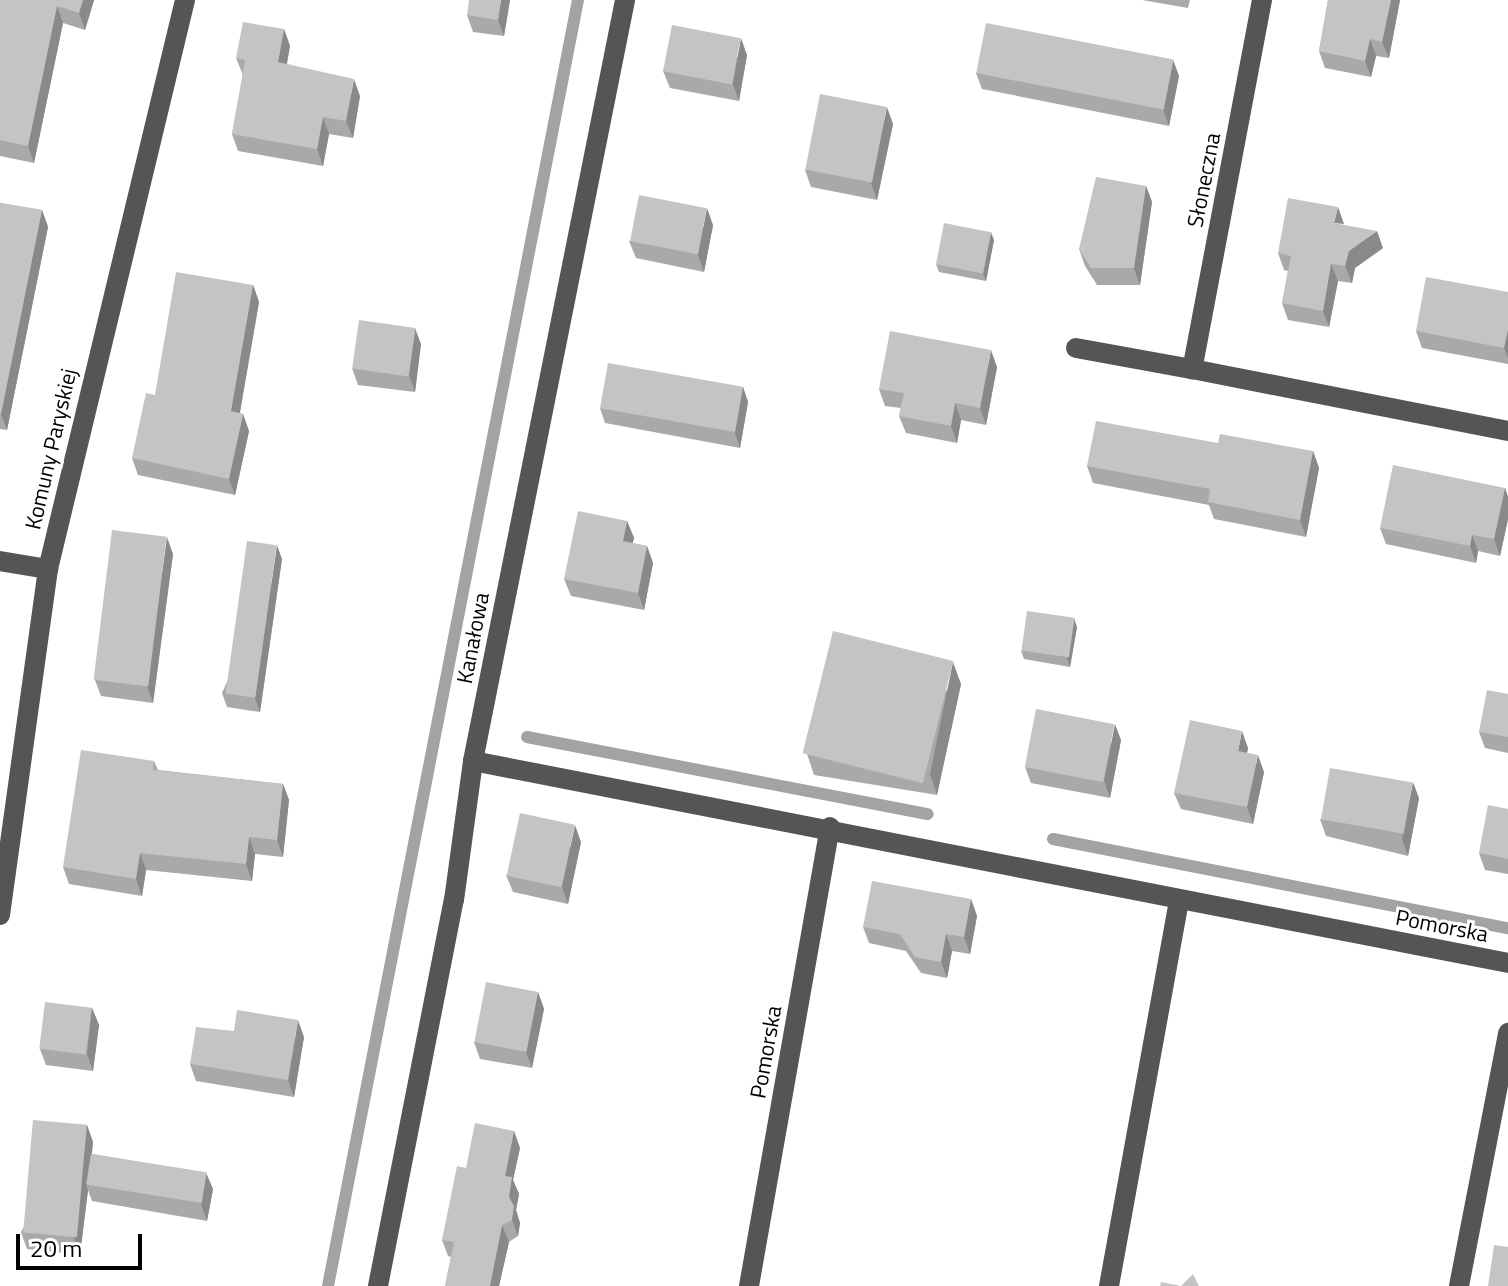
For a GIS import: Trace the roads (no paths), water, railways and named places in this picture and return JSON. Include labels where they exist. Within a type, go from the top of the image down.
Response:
[{"type":"street","name":"Komuny Paryskiej","points":[[0,915],[48,569],[185,0]]},
{"type":"street","name":"Kanałowa","points":[[378,1286],[454,900],[473,761],[625,0]]},
{"type":"street","name":"Słoneczna","points":[[1192,369],[1262,0]]},
{"type":"street","points":[[1076,348],[1508,431]]},
{"type":"street","points":[[0,561],[48,569]]},
{"type":"street","name":"Pomorska","points":[[473,761],[830,827],[1508,963]]},
{"type":"street","name":"Pomorska","points":[[749,1286],[830,827]]},
{"type":"street","points":[[1109,1286],[1179,899]]},
{"type":"street","points":[[1459,1286],[1508,1033]]},
{"type":"waterway","points":[[328,1286],[578,0]]},
{"type":"waterway","points":[[527,737],[928,814]]},
{"type":"waterway","points":[[1053,839],[1508,928]]}]
